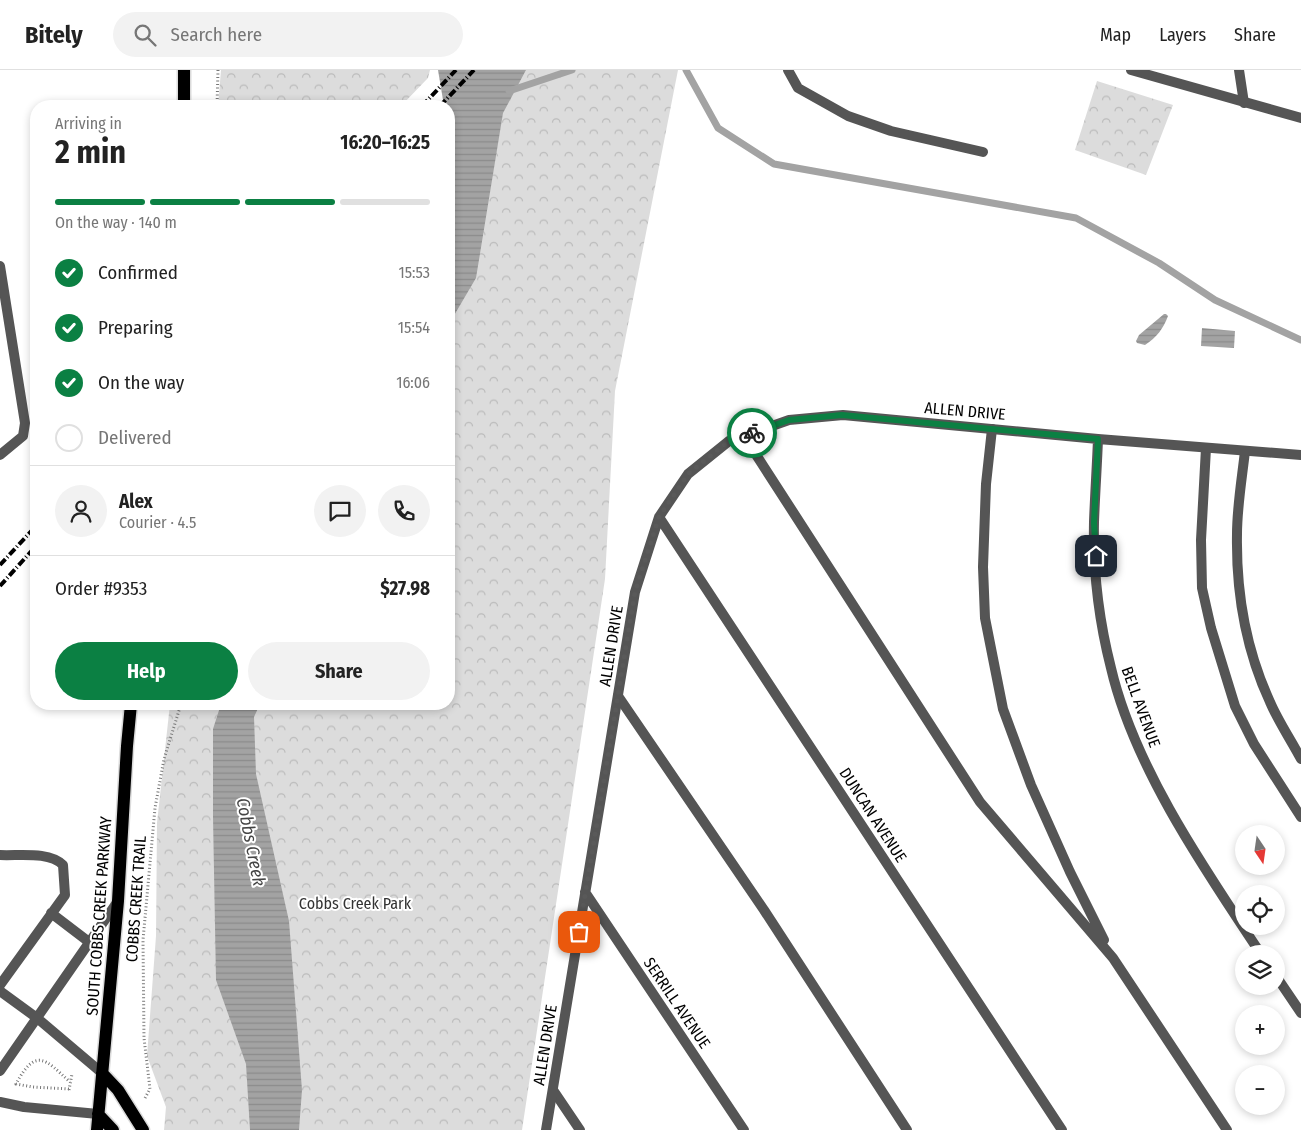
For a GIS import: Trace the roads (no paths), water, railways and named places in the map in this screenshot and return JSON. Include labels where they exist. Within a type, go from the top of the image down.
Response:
[{"type":"main road","points":[[184,70],[184,100]]},
{"type":"main road","name":"SOUTH COBBS CREEK PARKWAY","points":[[97,1130],[118,901],[130,710]]},
{"type":"main road","points":[[102,1072],[118,1090],[143,1130]]},
{"type":"main road","points":[[98,1114],[113,1130]]},
{"type":"street","points":[[788,70],[798,88],[848,116],[891,131],[983,152]]},
{"type":"street","points":[[1131,70],[1301,118]]},
{"type":"street","points":[[1239,70],[1244,103]]},
{"type":"street","points":[[0,266],[25,423],[23,436],[0,455]]},
{"type":"street","name":"ALLEN DRIVE","points":[[546,1130],[635,592],[659,517],[688,474],[729,441],[789,420],[842,415],[1301,456]]},
{"type":"street","points":[[992,429],[986,484],[983,549],[984,609],[1003,709],[1039,803],[1070,872],[1113,958],[1226,1130]]},
{"type":"street","points":[[744,436],[980,802],[1113,958]]},
{"type":"street","name":"BELL AVENUE","points":[[1098,439],[1094,523],[1097,590],[1111,670],[1124,710],[1158,787],[1187,838],[1256,945]]},
{"type":"street","points":[[1206,448],[1201,540],[1202,588],[1211,628],[1235,706],[1254,744],[1301,817]]},
{"type":"street","points":[[1245,451],[1236,533],[1239,587],[1246,626],[1256,664],[1270,702],[1301,759]]},
{"type":"street","name":"DUNCAN AVENUE","points":[[659,517],[1062,1130]]},
{"type":"street","points":[[618,696],[764,910],[907,1130]]},
{"type":"street","points":[[0,855],[42,857],[58,860],[63,865],[65,895],[0,985]]},
{"type":"street","name":"SERRILL AVENUE","points":[[585,892],[744,1130]]},
{"type":"street","points":[[0,1071],[118,901]]},
{"type":"street","points":[[51,913],[89,942]]},
{"type":"street","points":[[1285,989],[1301,1013]]},
{"type":"street","points":[[0,991],[102,1072]]},
{"type":"street","points":[[553,1090],[580,1130]]},
{"type":"street","points":[[0,1102],[24,1107],[98,1114]]},
{"type":"water","points":[[438,70],[526,70],[503,113],[476,278],[455,314],[455,100],[443,100]]},
{"type":"water","points":[[1164,314],[1168,316],[1162,329],[1156,336],[1145,345],[1137,343],[1139,335]]},
{"type":"water","points":[[1202,328],[1235,331],[1234,348],[1201,346]]},
{"type":"water","name":"Cobbs Creek","points":[[219,710],[257,710],[254,717],[256,774],[289,921],[302,1090],[299,1130],[250,1130],[246,1064],[216,980],[213,729]]},
{"type":"waterway","points":[[509,91],[572,70]]},
{"type":"waterway","points":[[686,70],[718,128],[774,164],[1076,218],[1159,263],[1215,300],[1301,340]]},
{"type":"railway","points":[[428,100],[456,70]]},
{"type":"railway","points":[[446,100],[474,70]]},
{"type":"railway","points":[[0,565],[30,532]]},
{"type":"railway","points":[[0,586],[30,553]]},
{"type":"park label","name":"Cobbs Creek Park","points":[[355,903]]}]
